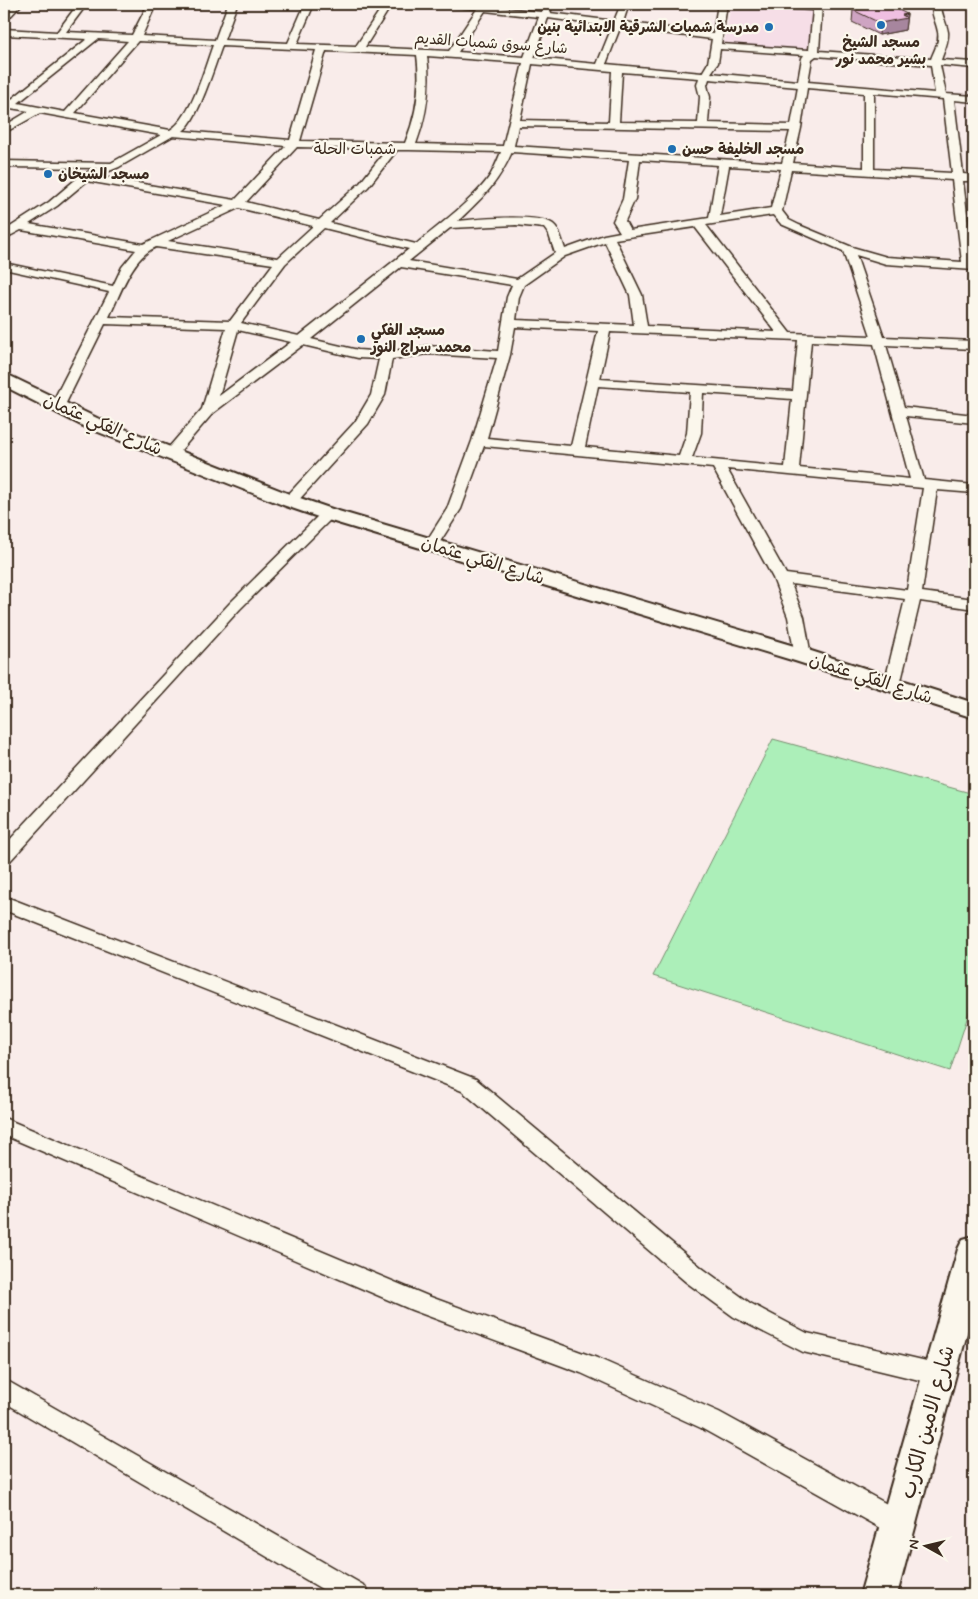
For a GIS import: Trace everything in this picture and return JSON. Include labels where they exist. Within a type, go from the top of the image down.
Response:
[{"type":"street","points":[[4,18],[17,4]]},
{"type":"street","points":[[60,34],[82,4]]},
{"type":"street","points":[[68,115],[136,38],[152,4]]},
{"type":"street","points":[[9,231],[53,204],[85,177],[115,165],[182,126],[198,98],[228,12],[233,4]]},
{"type":"street","points":[[292,45],[310,4]]},
{"type":"street","points":[[359,49],[388,4]]},
{"type":"street","points":[[455,4],[484,6],[615,25],[716,42],[814,53],[974,65]]},
{"type":"street","points":[[170,454],[208,410],[301,341],[419,248],[447,225],[486,188],[496,175],[508,148],[528,60],[550,4]]},
{"type":"street","points":[[600,66],[624,4]]},
{"type":"street","points":[[703,125],[705,97],[702,85],[713,63],[723,4]]},
{"type":"street","points":[[752,4],[818,6],[814,53],[807,58],[804,85],[789,165],[776,211]]},
{"type":"street","points":[[776,211],[785,222],[848,249],[886,260],[971,267],[945,96],[935,62],[943,39],[943,32],[936,12],[937,4]]},
{"type":"street","points":[[452,54],[484,6]]},
{"type":"street","name":"شارع سوق شمبات القديم","points":[[4,32],[219,41],[452,54],[974,99]]},
{"type":"street","points":[[10,42],[21,32]]},
{"type":"street","points":[[7,104],[98,36]]},
{"type":"street","points":[[58,405],[128,267],[144,248],[238,204],[294,144],[322,47]]},
{"type":"street","points":[[409,147],[419,124],[425,86],[422,53]]},
{"type":"street","points":[[614,123],[617,67]]},
{"type":"street","points":[[868,90],[869,170]]},
{"type":"street","points":[[7,104],[170,133],[294,144],[508,148],[974,178]]},
{"type":"street","points":[[4,130],[39,110]]},
{"type":"street","points":[[514,123],[614,123],[796,128]]},
{"type":"street","points":[[208,410],[232,325],[281,262],[364,185],[394,147]]},
{"type":"street","points":[[626,233],[619,220],[629,199],[635,156]]},
{"type":"street","points":[[714,221],[724,161]]},
{"type":"street","points":[[4,164],[115,165]]},
{"type":"street","points":[[85,177],[238,204],[419,248]]},
{"type":"street","points":[[431,545],[454,509],[479,441],[504,355],[513,297],[519,283],[561,254],[608,237],[776,211]]},
{"type":"street","points":[[447,225],[525,221],[544,223],[551,229],[561,254]]},
{"type":"street","points":[[698,223],[786,336]]},
{"type":"street","points":[[9,231],[144,248]]},
{"type":"street","points":[[608,237],[636,294],[641,328]]},
{"type":"street","points":[[156,243],[281,262]]},
{"type":"street","points":[[848,249],[924,483],[914,596],[892,685]]},
{"type":"street","points":[[398,263],[519,283]]},
{"type":"street","points":[[4,266],[116,290]]},
{"type":"street","points":[[100,320],[232,325],[358,354],[386,356],[426,350],[504,355]]},
{"type":"street","points":[[509,323],[974,345]]},
{"type":"street","points":[[576,450],[605,327]]},
{"type":"street","points":[[792,471],[798,394],[805,338]]},
{"type":"street","points":[[290,501],[361,424],[378,395],[386,356]]},
{"type":"street","name":"شارع الفكي عثمان","points":[[4,380],[90,422],[290,501],[328,514],[803,656],[974,711]]},
{"type":"street","points":[[593,382],[798,394]]},
{"type":"street","points":[[684,462],[694,434],[697,388]]},
{"type":"street","points":[[900,411],[974,419]]},
{"type":"street","points":[[479,441],[974,489]]},
{"type":"street","points":[[718,465],[781,578],[796,617],[803,656]]},
{"type":"street","points":[[4,857],[235,606],[328,514]]},
{"type":"street","points":[[781,578],[974,604]]},
{"type":"street","points":[[4,903],[470,1085],[694,1275],[742,1310],[803,1342],[940,1374]]},
{"type":"street","points":[[4,1126],[420,1303],[588,1365],[710,1420],[898,1524]]},
{"type":"street","name":"شارع الامين الكارب","points":[[878,1595],[974,1249]]},
{"type":"street","points":[[4,1390],[356,1595]]},
{"type":"shaded area","name":"مدرسة شمبات الشرقية الابتدائية بنين","points":[[731,5],[813,9],[810,49],[724,45]]},
{"type":"green space","points":[[773,739],[974,794],[974,997],[950,1071],[653,976]]},
{"type":"building","points":[[886,4],[907,14],[902,15],[907,18],[880,23],[853,10]]},
{"type":"place","name":"مسجد الشيخ بشير محمد نور","points":[[881,25]]},
{"type":"place","name":"مدرسة شمبات الشرقية الابتدائية بنين","points":[[769,27]]},
{"type":"place","name":"مسجد الخليفة حسن","points":[[672,149]]},
{"type":"place","name":"مسجد الشيخان","points":[[48,174]]},
{"type":"place","name":"مسجد الفكي محمد سراج النور","points":[[361,339]]},
{"type":"district","name":"شمبات الحلة","points":[[355,148]]}]
